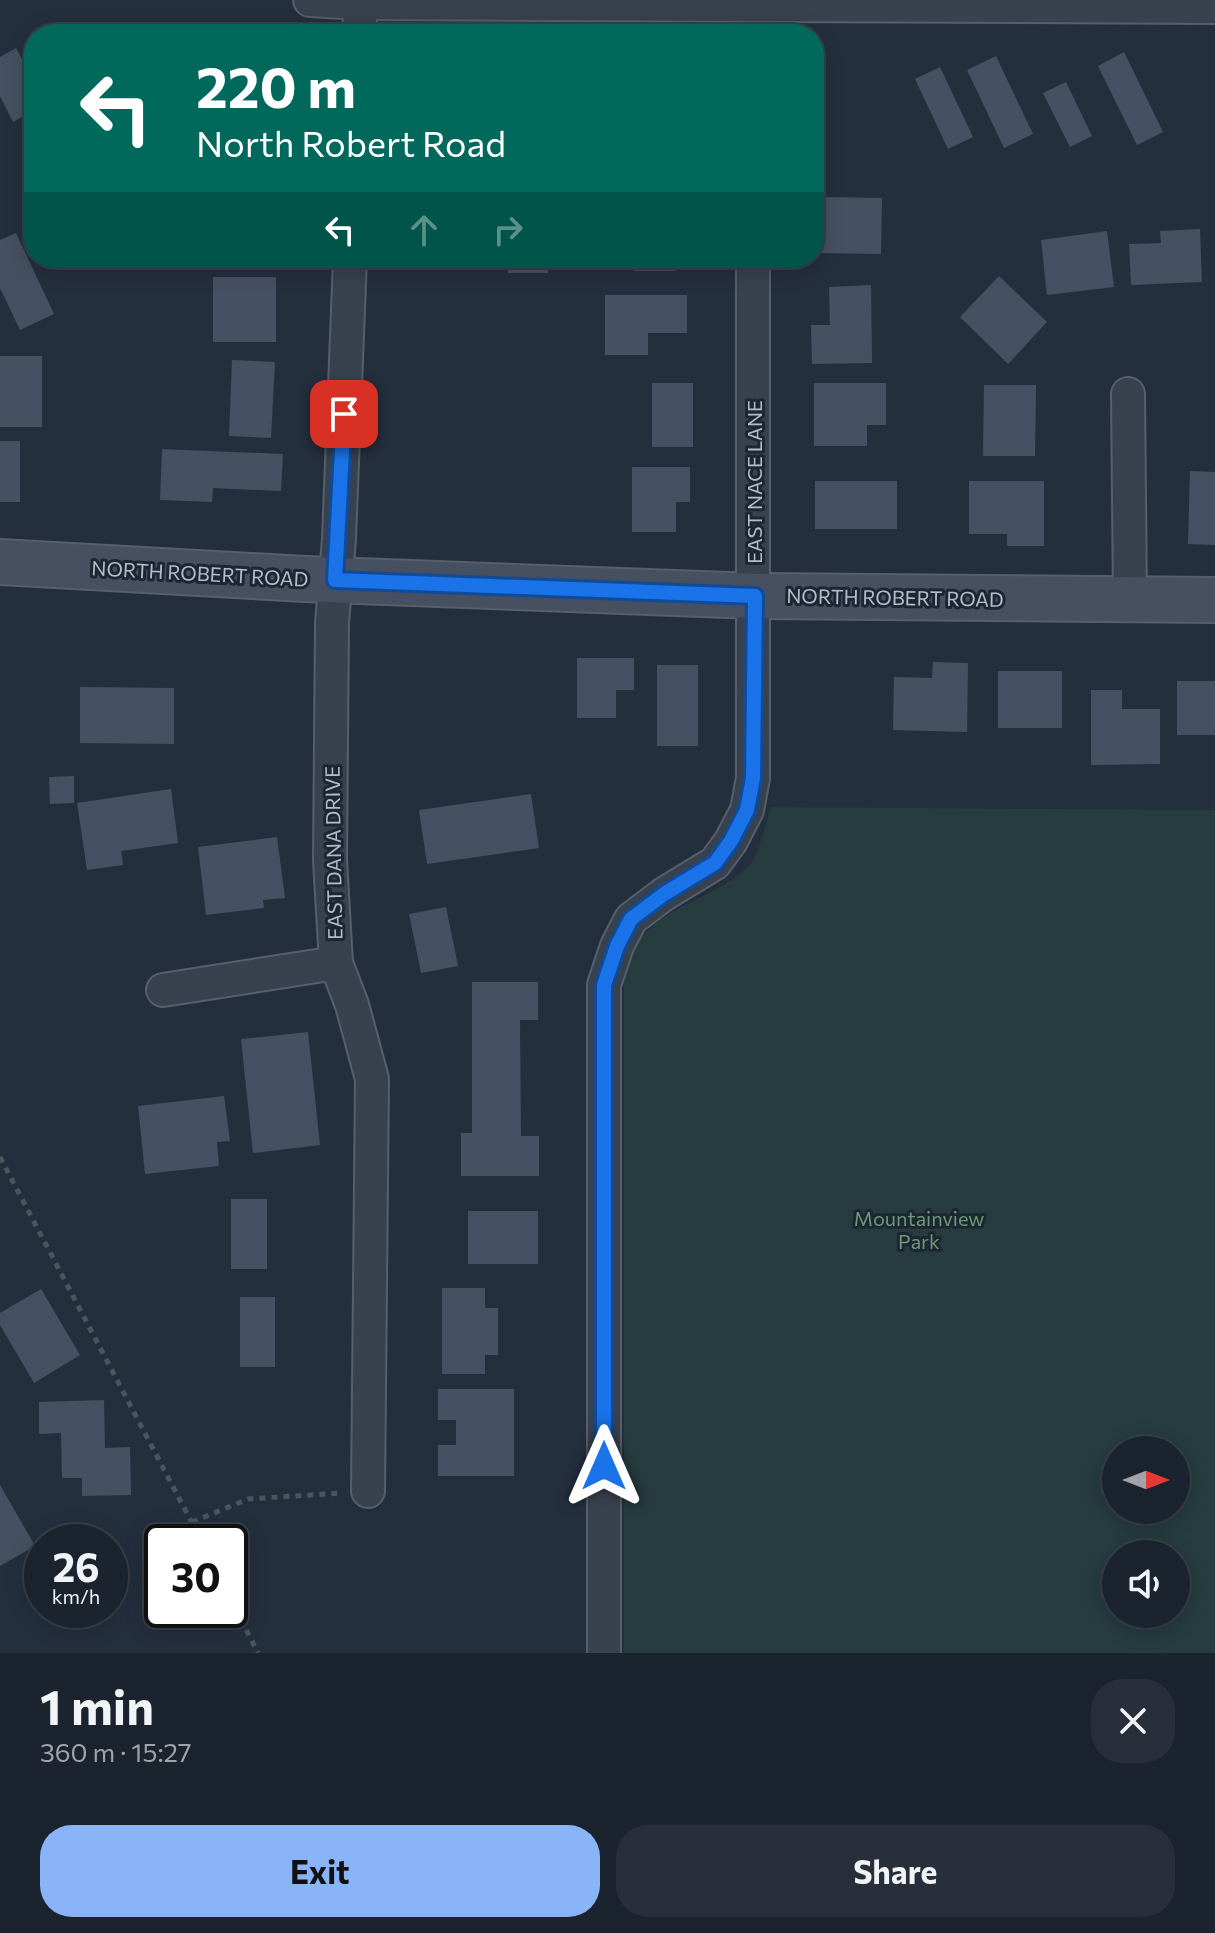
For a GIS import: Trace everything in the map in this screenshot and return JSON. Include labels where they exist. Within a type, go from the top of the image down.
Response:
[{"type":"main road","name":"NORTH ROBERT ROAD","points":[[0,562],[335,580],[755,596],[1215,600]]},
{"type":"street","points":[[310,0],[360,12],[753,13],[1215,7]]},
{"type":"street","name":"EAST DANA DRIVE","points":[[350,268],[332,623],[330,860],[336,963],[352,1005],[372,1079],[368,1491]]},
{"type":"street","name":"EAST NACE LANE","points":[[604,1653],[604,985],[617,946],[631,919],[664,894],[715,863],[747,810],[753,778],[753,268]]},
{"type":"street","points":[[1128,394],[1130,599]]},
{"type":"street","points":[[163,990],[336,963]]},
{"type":"path","points":[[0,1157],[192,1522],[248,1499],[368,1491]]},
{"type":"path","points":[[245,1628],[258,1653]]},
{"type":"green space","name":"Mountainview Park","points":[[771,807],[1215,810],[1215,1653],[624,1653],[624,983],[645,933],[662,919],[739,875],[750,865]]},
{"type":"building","points":[[16,48],[24,63],[24,116],[13,122],[0,96],[0,57]]},
{"type":"building","points":[[1124,52],[1163,132],[1137,145],[1098,66]]},
{"type":"building","points":[[996,56],[1033,134],[1004,148],[967,70]]},
{"type":"building","points":[[940,67],[973,137],[948,149],[915,79]]},
{"type":"building","points":[[1066,82],[1092,136],[1070,147],[1043,93]]},
{"type":"building","points":[[825,197],[882,198],[881,254],[824,253]]},
{"type":"building","points":[[1200,229],[1202,282],[1131,285],[1129,244],[1161,243],[1160,231]]},
{"type":"building","points":[[1107,231],[1114,287],[1047,295],[1041,240]]},
{"type":"building","points":[[16,233],[24,250],[24,268],[32,268],[54,314],[20,330],[0,288],[0,240]]},
{"type":"building","points":[[508,268],[548,268],[548,273],[508,273]]},
{"type":"building","points":[[634,268],[675,268],[675,271],[634,271]]},
{"type":"building","points":[[999,276],[1047,322],[1008,364],[960,317]]},
{"type":"building","points":[[213,277],[276,277],[276,342],[213,342]]},
{"type":"building","points":[[871,285],[872,363],[812,364],[811,325],[830,325],[829,287]]},
{"type":"building","points":[[605,295],[687,295],[687,333],[648,333],[648,355],[605,355]]},
{"type":"building","points":[[0,356],[42,356],[42,427],[0,427]]},
{"type":"building","points":[[232,360],[275,362],[271,438],[229,436]]},
{"type":"building","points":[[652,383],[693,383],[693,447],[652,447]]},
{"type":"building","points":[[814,383],[886,383],[886,425],[867,425],[867,446],[814,446]]},
{"type":"building","points":[[984,385],[1036,385],[1035,456],[983,456]]},
{"type":"building","points":[[0,441],[20,441],[20,502],[0,502]]},
{"type":"building","points":[[162,449],[283,454],[281,491],[213,488],[212,502],[160,500]]},
{"type":"building","points":[[632,467],[690,467],[690,502],[676,502],[676,532],[632,532]]},
{"type":"building","points":[[1190,471],[1215,472],[1215,545],[1188,544]]},
{"type":"building","points":[[815,481],[897,481],[897,529],[815,529]]},
{"type":"building","points":[[969,481],[1044,481],[1044,546],[1007,546],[1007,534],[969,534]]},
{"type":"building","points":[[577,658],[634,658],[634,690],[616,690],[616,718],[577,718]]},
{"type":"building","points":[[933,662],[968,663],[967,732],[893,730],[894,677],[932,678]]},
{"type":"building","points":[[657,665],[698,665],[698,746],[657,746]]},
{"type":"building","points":[[998,671],[1062,671],[1062,728],[998,728]]},
{"type":"building","points":[[1177,681],[1215,681],[1215,735],[1177,735]]},
{"type":"building","points":[[80,687],[174,688],[174,744],[80,743]]},
{"type":"building","points":[[1091,690],[1122,690],[1122,709],[1160,709],[1160,764],[1091,765]]},
{"type":"building","points":[[74,776],[74,803],[50,804],[49,777]]},
{"type":"building","points":[[171,789],[178,843],[121,851],[123,865],[87,870],[77,803]]},
{"type":"building","points":[[531,794],[539,848],[427,864],[419,810]]},
{"type":"building","points":[[277,837],[285,898],[263,900],[264,908],[206,915],[198,847]]},
{"type":"building","points":[[446,907],[458,966],[421,973],[409,914]]},
{"type":"building","points":[[472,982],[538,982],[538,1020],[520,1020],[521,1136],[539,1136],[539,1176],[461,1176],[461,1133],[472,1133]]},
{"type":"building","points":[[308,1032],[320,1145],[253,1153],[241,1039]]},
{"type":"building","points":[[224,1096],[230,1141],[217,1142],[219,1166],[145,1174],[138,1106]]},
{"type":"building","points":[[231,1199],[267,1199],[267,1269],[231,1269]]},
{"type":"building","points":[[468,1211],[538,1211],[538,1264],[468,1264]]},
{"type":"building","points":[[442,1288],[485,1288],[485,1308],[498,1308],[498,1355],[485,1355],[485,1374],[442,1374]]},
{"type":"building","points":[[41,1289],[80,1355],[34,1383],[0,1325],[0,1313]]},
{"type":"building","points":[[240,1297],[275,1297],[275,1367],[240,1367]]},
{"type":"building","points":[[438,1389],[514,1389],[514,1476],[438,1476],[438,1445],[456,1445],[456,1420],[438,1420]]},
{"type":"building","points":[[104,1400],[105,1448],[130,1447],[131,1495],[82,1496],[82,1478],[62,1478],[61,1433],[39,1434],[39,1402]]},
{"type":"building","points":[[0,1485],[24,1527],[24,1552],[0,1566]]},
{"type":"route","points":[[344,414],[335,580],[755,596],[753,778],[747,810],[715,863],[664,894],[631,919],[617,946],[604,985],[604,1466]]}]
